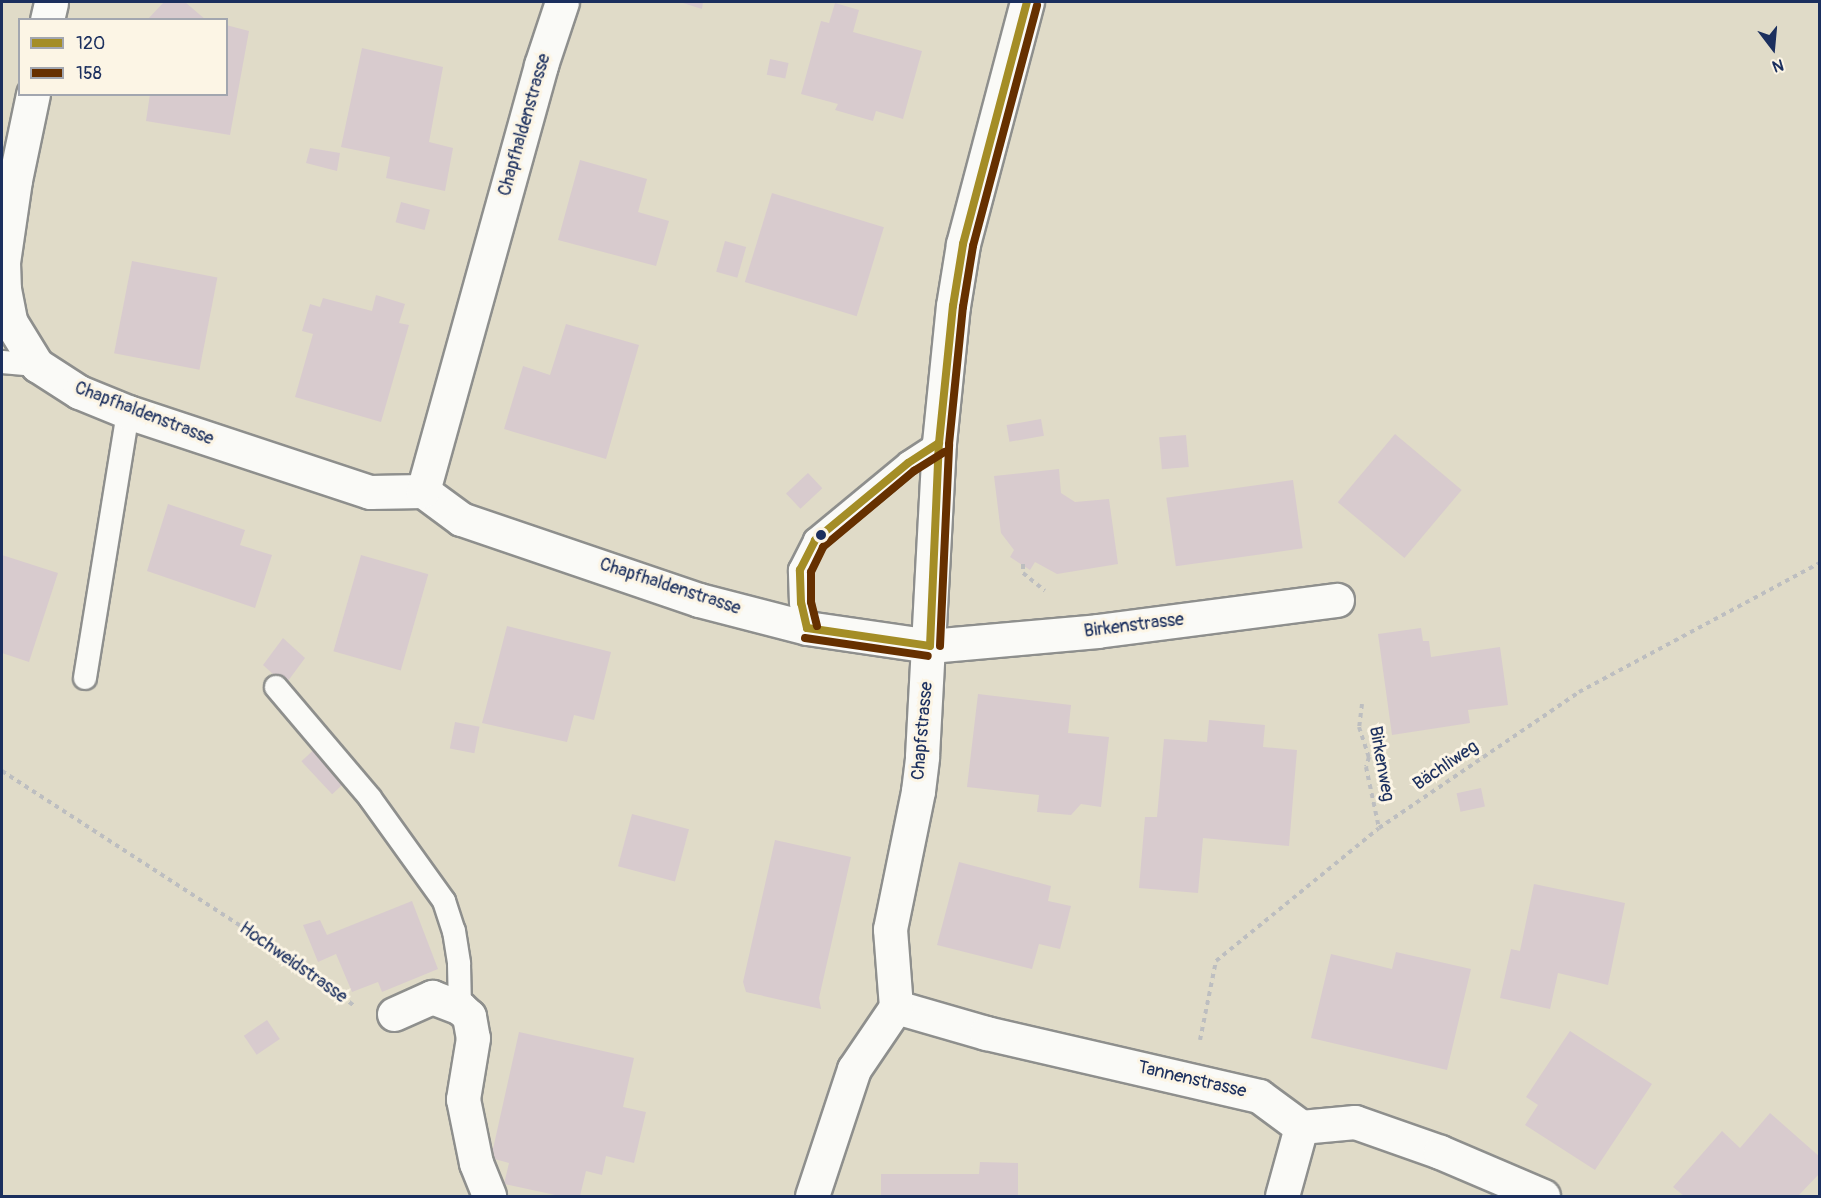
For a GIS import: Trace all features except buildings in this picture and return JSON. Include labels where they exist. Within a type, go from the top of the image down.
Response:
[{"type":"street","points":[[47,18],[51,2]]},
{"type":"street","name":"Chapfhaldenstrasse","points":[[423,491],[541,65],[562,2]]},
{"type":"street","name":"Chapfstrasse","points":[[896,1007],[890,929],[918,791],[930,646],[939,443],[953,306],[963,244],[1027,2]]},
{"type":"street","name":"Chapfhaldenstrasse","points":[[33,96],[15,180],[3,262],[4,289],[10,321],[37,365],[79,392],[128,412],[370,492],[423,491],[461,519],[699,600],[807,628],[930,646]]},
{"type":"street","name":"Birkenstrasse","points":[[930,646],[1097,630],[1337,600]]},
{"type":"street","points":[[394,1014],[432,997],[460,1008],[469,1016],[473,1038],[463,1099],[476,1163],[489,1197]]},
{"type":"street","points":[[812,1197],[854,1069],[896,1007]]},
{"type":"street","name":"Tannenstrasse","points":[[896,1007],[986,1033],[1259,1096],[1301,1127]]},
{"type":"street","points":[[1281,1197],[1301,1127],[1355,1122],[1440,1152],[1543,1197]]},
{"type":"lane","points":[[2,362],[37,365]]},
{"type":"lane","points":[[85,678],[128,412]]},
{"type":"lane","points":[[807,628],[801,603],[800,570],[815,540],[908,463],[939,443]]},
{"type":"lane","points":[[276,687],[370,798],[444,901],[454,931],[459,964],[460,1008]]},
{"type":"path","name":"Bächliweg","points":[[1192,1082],[1216,961],[1379,828],[1579,692],[1820,563]]},
{"type":"path","points":[[1023,564],[1023,573],[1040,588]]},
{"type":"path","name":"Birkenweg","points":[[1362,704],[1359,727],[1369,757],[1366,767],[1379,828]]},
{"type":"path","name":"Hochweidstrasse","points":[[2,771],[314,974],[356,1008],[394,1014]]},
{"type":"transit line","name":"120","points":[[930,646],[939,443],[953,306],[963,244],[1027,2]]},
{"type":"transit line","name":"158","points":[[940,646],[949,444],[963,307],[973,246],[1037,5]]},
{"type":"transit line","name":"120","points":[[807,628],[801,603],[800,570],[815,540],[908,463],[939,443]]},
{"type":"transit line","name":"158","points":[[817,626],[811,602],[811,572],[823,547],[914,471],[945,452]]},
{"type":"transit line","name":"120","points":[[807,628],[930,646]]},
{"type":"transit line","name":"158","points":[[805,638],[928,656]]}]
